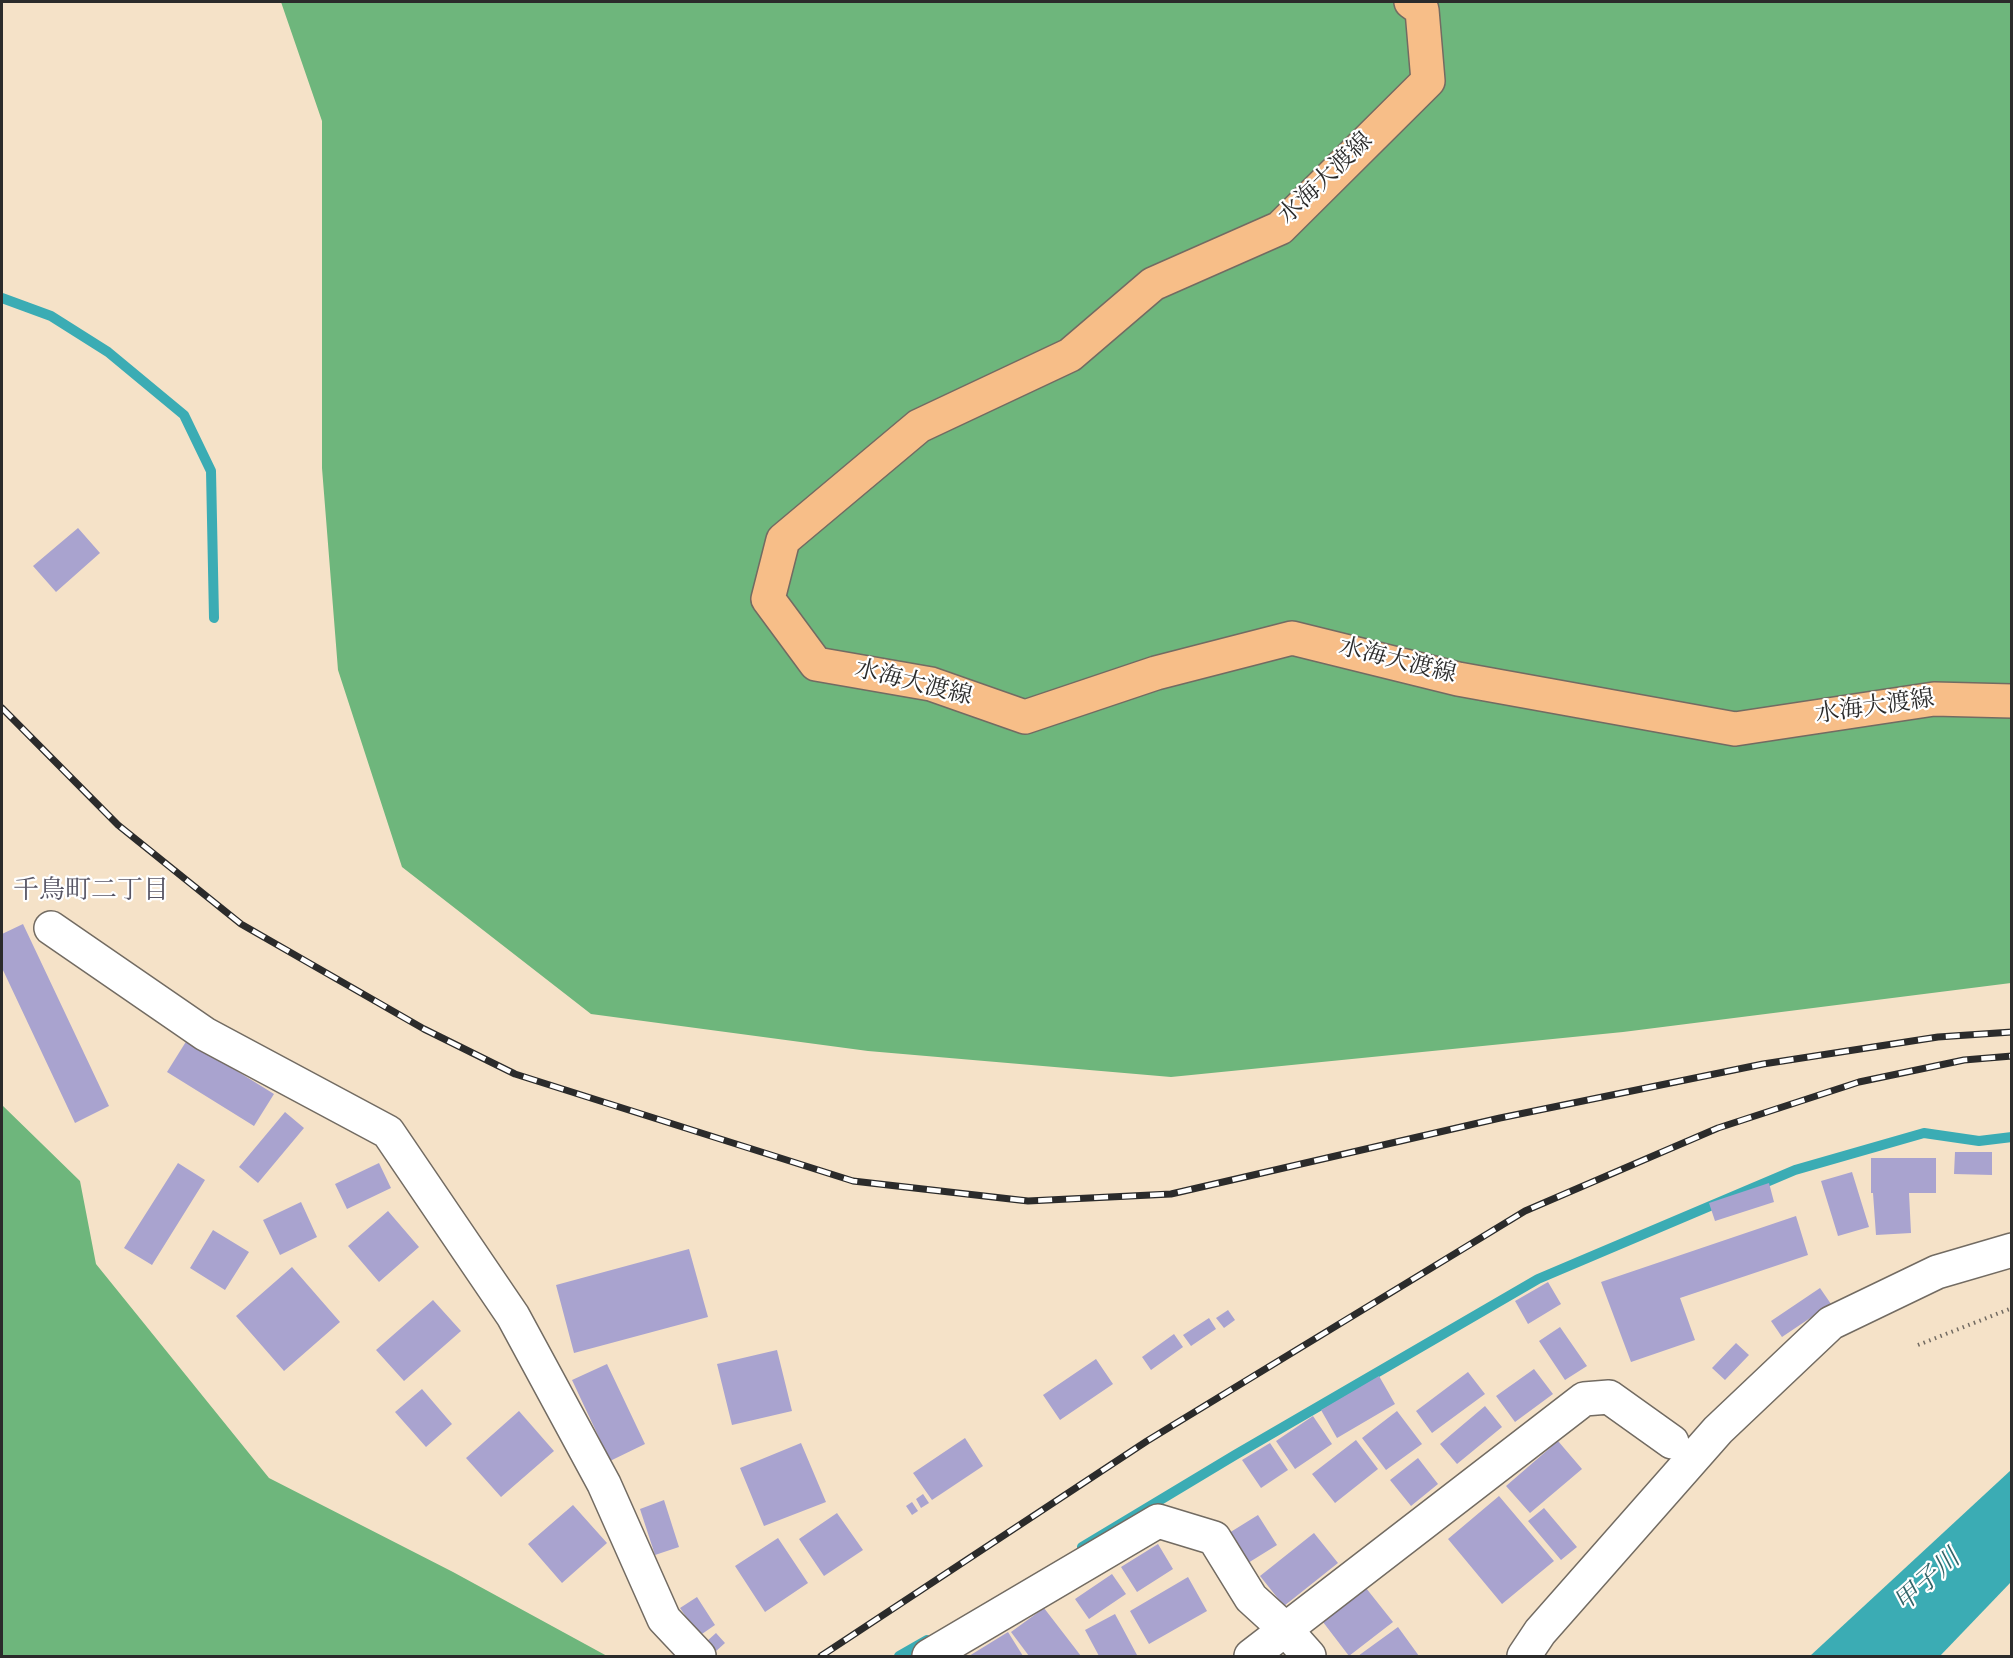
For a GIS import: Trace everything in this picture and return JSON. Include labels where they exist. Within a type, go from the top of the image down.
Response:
[{"type":"main road","name":"水海大渡線","points":[[1410,2],[1422,10],[1428,81],[1280,228],[1153,284],[1070,355],[919,426],[783,540],[768,599],[816,664],[931,684],[1025,717],[1156,673],[1292,638],[1458,679],[1736,729],[1934,699],[2012,701]]},
{"type":"street","points":[[51,928],[205,1034],[388,1132],[513,1316],[604,1484],[664,1619],[699,1656]]},
{"type":"street","points":[[1524,1656],[1540,1632],[1718,1430],[1832,1323],[1937,1272],[2012,1250]]},
{"type":"street","points":[[1251,1656],[1584,1399],[1609,1397],[1672,1442]]},
{"type":"street","points":[[929,1656],[1158,1521],[1214,1538],[1251,1598],[1285,1629],[1309,1656]]},
{"type":"path","points":[[1918,1345],[2012,1308]]},
{"type":"green space","points":[[281,2],[2011,2],[2011,983],[1623,1032],[1171,1077],[868,1051],[591,1014],[402,867],[338,670],[322,468],[322,121]]},
{"type":"green space","points":[[2,1105],[80,1181],[96,1264],[269,1478],[453,1572],[607,1656],[2,1656]]},
{"type":"water","name":"甲子川","points":[[2011,1470],[2011,1582],[1940,1656],[1810,1656]]},
{"type":"building","points":[[78,528],[100,553],[56,592],[33,566]]},
{"type":"building","points":[[23,924],[109,1106],[75,1123],[2,968],[2,934]]},
{"type":"building","points":[[187,1040],[274,1094],[254,1126],[167,1072]]},
{"type":"building","points":[[285,1112],[304,1128],[258,1183],[239,1167]]},
{"type":"building","points":[[1955,1152],[1992,1152],[1992,1175],[1954,1174]]},
{"type":"building","points":[[1871,1158],[1936,1158],[1936,1193],[1909,1193],[1911,1233],[1876,1235],[1873,1193],[1871,1193]]},
{"type":"building","points":[[178,1163],[205,1180],[152,1265],[124,1248]]},
{"type":"building","points":[[379,1163],[391,1188],[347,1209],[335,1184]]},
{"type":"building","points":[[1852,1172],[1869,1227],[1838,1236],[1821,1181]]},
{"type":"building","points":[[1769,1183],[1774,1202],[1715,1221],[1709,1203]]},
{"type":"building","points":[[301,1202],[317,1237],[280,1255],[263,1220]]},
{"type":"building","points":[[388,1211],[419,1247],[379,1282],[348,1246]]},
{"type":"building","points":[[1796,1216],[1808,1255],[1680,1298],[1695,1340],[1631,1362],[1601,1282]]},
{"type":"building","points":[[213,1230],[249,1252],[225,1290],[190,1268]]},
{"type":"building","points":[[689,1249],[708,1317],[574,1353],[556,1285]]},
{"type":"building","points":[[292,1267],[340,1322],[284,1371],[236,1316]]},
{"type":"building","points":[[1548,1282],[1561,1304],[1528,1324],[1515,1301]]},
{"type":"building","points":[[1820,1288],[1831,1304],[1782,1337],[1771,1321]]},
{"type":"building","points":[[433,1300],[461,1331],[404,1381],[376,1350]]},
{"type":"building","points":[[1228,1310],[1235,1320],[1224,1328],[1216,1318]]},
{"type":"building","points":[[1209,1318],[1216,1329],[1191,1346],[1183,1335]]},
{"type":"building","points":[[1560,1327],[1587,1366],[1565,1380],[1539,1341]]},
{"type":"building","points":[[1174,1334],[1183,1347],[1151,1370],[1142,1357]]},
{"type":"building","points":[[1736,1343],[1749,1355],[1725,1380],[1712,1368]]},
{"type":"building","points":[[777,1350],[792,1411],[732,1425],[717,1364]]},
{"type":"building","points":[[1096,1359],[1113,1384],[1060,1420],[1043,1395]]},
{"type":"building","points":[[607,1364],[645,1444],[610,1461],[572,1380]]},
{"type":"building","points":[[1534,1369],[1553,1394],[1515,1422],[1496,1396]]},
{"type":"building","points":[[1468,1372],[1485,1394],[1432,1433],[1416,1411]]},
{"type":"building","points":[[1379,1376],[1395,1404],[1337,1438],[1321,1410]]},
{"type":"building","points":[[422,1389],[452,1424],[426,1447],[395,1412]]},
{"type":"building","points":[[1485,1406],[1502,1427],[1457,1464],[1440,1444]]},
{"type":"building","points":[[519,1411],[554,1451],[501,1497],[466,1458]]},
{"type":"building","points":[[1397,1411],[1422,1444],[1386,1470],[1362,1438]]},
{"type":"building","points":[[1313,1416],[1332,1444],[1295,1469],[1276,1441]]},
{"type":"building","points":[[965,1438],[983,1466],[932,1500],[913,1473]]},
{"type":"building","points":[[1356,1440],[1378,1469],[1335,1503],[1312,1474]]},
{"type":"building","points":[[1558,1441],[1582,1469],[1530,1513],[1506,1486]]},
{"type":"building","points":[[801,1443],[826,1502],[764,1526],[740,1468]]},
{"type":"building","points":[[1270,1443],[1288,1470],[1261,1488],[1242,1460]]},
{"type":"building","points":[[1418,1458],[1438,1484],[1411,1506],[1390,1480]]},
{"type":"building","points":[[923,1494],[929,1503],[921,1508],[916,1499]]},
{"type":"building","points":[[1499,1496],[1554,1561],[1502,1604],[1448,1539]]},
{"type":"building","points":[[664,1500],[679,1547],[655,1555],[640,1509]]},
{"type":"building","points":[[912,1502],[918,1511],[912,1515],[906,1506]]},
{"type":"building","points":[[573,1505],[607,1543],[562,1583],[528,1544]]},
{"type":"building","points":[[1544,1508],[1577,1547],[1561,1560],[1528,1521]]},
{"type":"building","points":[[837,1513],[863,1550],[824,1576],[799,1539]]},
{"type":"building","points":[[1258,1515],[1277,1545],[1248,1563],[1229,1533]]},
{"type":"building","points":[[1314,1533],[1338,1563],[1284,1606],[1260,1576]]},
{"type":"building","points":[[778,1538],[808,1583],[765,1612],[735,1566]]},
{"type":"building","points":[[1158,1544],[1173,1569],[1137,1592],[1121,1567]]},
{"type":"building","points":[[1112,1574],[1126,1594],[1089,1619],[1075,1599]]},
{"type":"building","points":[[1188,1577],[1207,1611],[1149,1644],[1130,1611]]},
{"type":"building","points":[[1366,1588],[1393,1622],[1349,1656],[1323,1622]]},
{"type":"building","points":[[697,1597],[715,1625],[699,1636],[680,1608]]},
{"type":"building","points":[[1044,1608],[1081,1656],[1029,1656],[1011,1632]]},
{"type":"building","points":[[1115,1614],[1137,1655],[1099,1656],[1085,1630]]},
{"type":"building","points":[[1398,1627],[1419,1656],[1358,1656]]},
{"type":"building","points":[[1008,1632],[1023,1656],[969,1656]]},
{"type":"building","points":[[716,1633],[725,1643],[715,1652],[706,1642]]},
{"type":"waterway","points":[[2,298],[51,316],[108,352],[184,415],[211,471],[214,618]]},
{"type":"waterway","points":[[1082,1547],[1538,1279],[1795,1170],[1924,1133],[1979,1141],[2012,1137]]},
{"type":"waterway","points":[[899,1656],[927,1640]]},
{"type":"railway","points":[[2,708],[118,825],[241,924],[424,1029],[515,1074],[853,1181],[1028,1201],[1171,1194],[1500,1118],[1763,1064],[1938,1037],[2012,1032]]},
{"type":"railway","points":[[821,1656],[1147,1441],[1525,1211],[1718,1128],[1859,1082],[1964,1060],[2012,1056]]},
{"type":"district","name":"千鳥町二丁目","points":[[91,893]]}]
